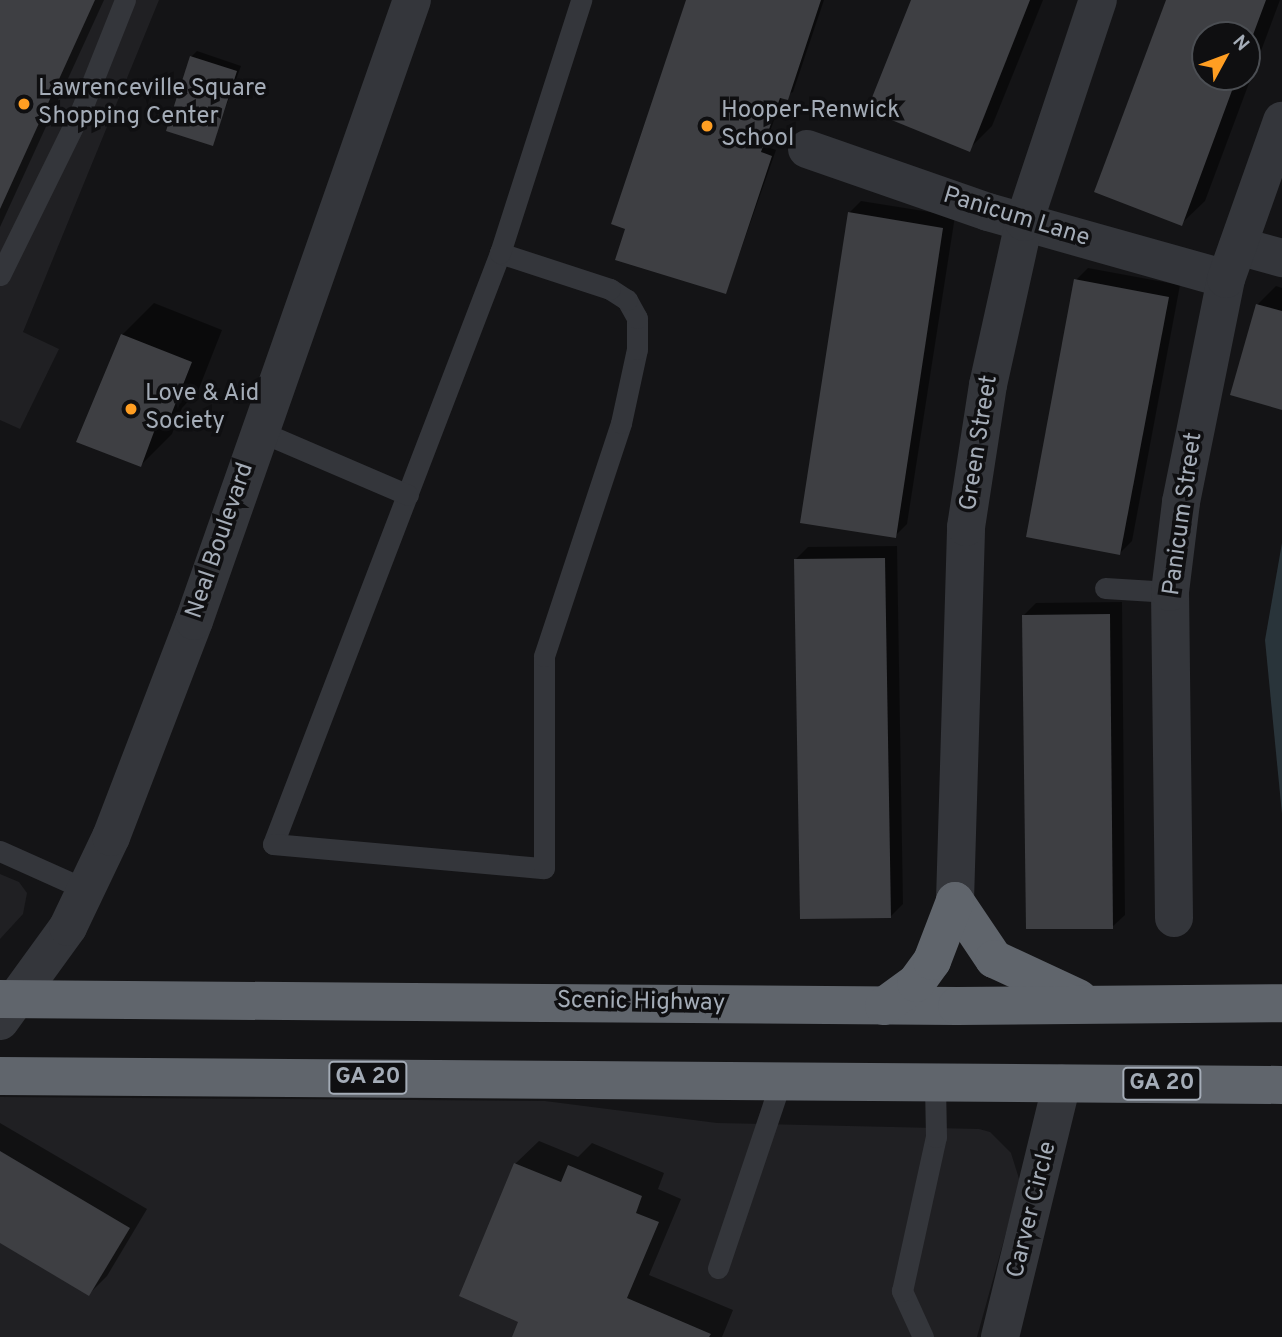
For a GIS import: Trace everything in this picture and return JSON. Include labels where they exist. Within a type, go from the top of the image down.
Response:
[{"type":"highway","points":[[955,901],[994,959],[1027,978],[1096,1005]]},
{"type":"highway","points":[[884,1006],[916,983],[932,961],[955,901]]},
{"type":"highway","name":"Scenic Highway","points":[[5,1006],[1282,1003]]},
{"type":"highway","name":"GA 20","points":[[0,1076],[1282,1086]]},
{"type":"street","name":"Neal Boulevard","points":[[5,1006],[68,927],[87,890],[194,621],[412,0]]},
{"type":"street","name":"Green Street","points":[[955,901],[966,527],[988,385],[1024,222],[1098,0]]},
{"type":"street","name":"Panicum Street","points":[[1174,918],[1170,592],[1181,502],[1232,262],[1282,121]]},
{"type":"street","name":"Panicum Lane","points":[[807,149],[1024,222],[1232,262],[1282,258]]},
{"type":"street","name":"Carver Circle","points":[[1000,1337],[1062,1083]]},
{"type":"lane","points":[[0,275],[82,108],[125,0]]},
{"type":"lane","points":[[500,253],[610,289],[627,300],[637,318],[637,349],[621,423],[544,656],[544,868],[272,845],[500,253],[581,0]]},
{"type":"lane","points":[[259,431],[408,495]]},
{"type":"lane","points":[[1105,588],[1170,592]]},
{"type":"lane","points":[[0,850],[87,890]]},
{"type":"lane","points":[[718,1268],[781,1081]]},
{"type":"lane","points":[[923,1337],[902,1291],[936,1137],[935,1083]]},
{"type":"shaded area","points":[[0,0],[159,0],[23,332],[59,349],[20,429],[0,420]]},
{"type":"shaded area","points":[[1282,543],[1282,814],[1265,640]]},
{"type":"shaded area","points":[[0,874],[19,882],[27,893],[23,914],[0,939]]},
{"type":"shaded area","points":[[0,1097],[545,1101],[717,1123],[979,1129],[990,1132],[1011,1153],[1020,1182],[977,1337],[0,1337]]},
{"type":"building","name":"Lawrenceville Square Shopping Center","points":[[0,0],[95,0],[0,209]]},
{"type":"building","name":"Hooper-Renwick School","points":[[686,0],[821,0],[788,100],[780,98],[761,152],[772,156],[726,294],[615,260],[625,229],[611,224]]},
{"type":"building","points":[[911,0],[1030,0],[970,152],[867,110]]},
{"type":"building","points":[[1166,0],[1266,0],[1258,21],[1191,21],[1191,91],[1232,91],[1182,226],[1094,192]]},
{"type":"building","points":[[190,56],[237,71],[213,146],[166,131]]},
{"type":"building","points":[[848,212],[943,228],[896,538],[800,523]]},
{"type":"building","points":[[1074,279],[1169,297],[1120,555],[1026,537]]},
{"type":"building","points":[[1256,304],[1282,311],[1282,410],[1230,395]]},
{"type":"building","name":"Love & Aid Society","points":[[121,334],[192,362],[167,425],[158,421],[141,467],[76,442]]},
{"type":"building","points":[[885,558],[891,918],[800,919],[794,559]]},
{"type":"building","points":[[1110,614],[1113,929],[1026,929],[1022,615]]},
{"type":"building","points":[[0,1151],[130,1228],[89,1296],[0,1243]]},
{"type":"building","points":[[514,1163],[561,1182],[568,1165],[642,1196],[636,1213],[659,1222],[627,1298],[711,1334],[709,1337],[512,1337],[518,1322],[459,1296]]},
{"type":"place","name":"Lawrenceville Square Shopping Center","points":[[24,104]]},
{"type":"place","name":"Hooper-Renwick School","points":[[707,126]]},
{"type":"place","name":"Love & Aid Society","points":[[131,409]]}]
